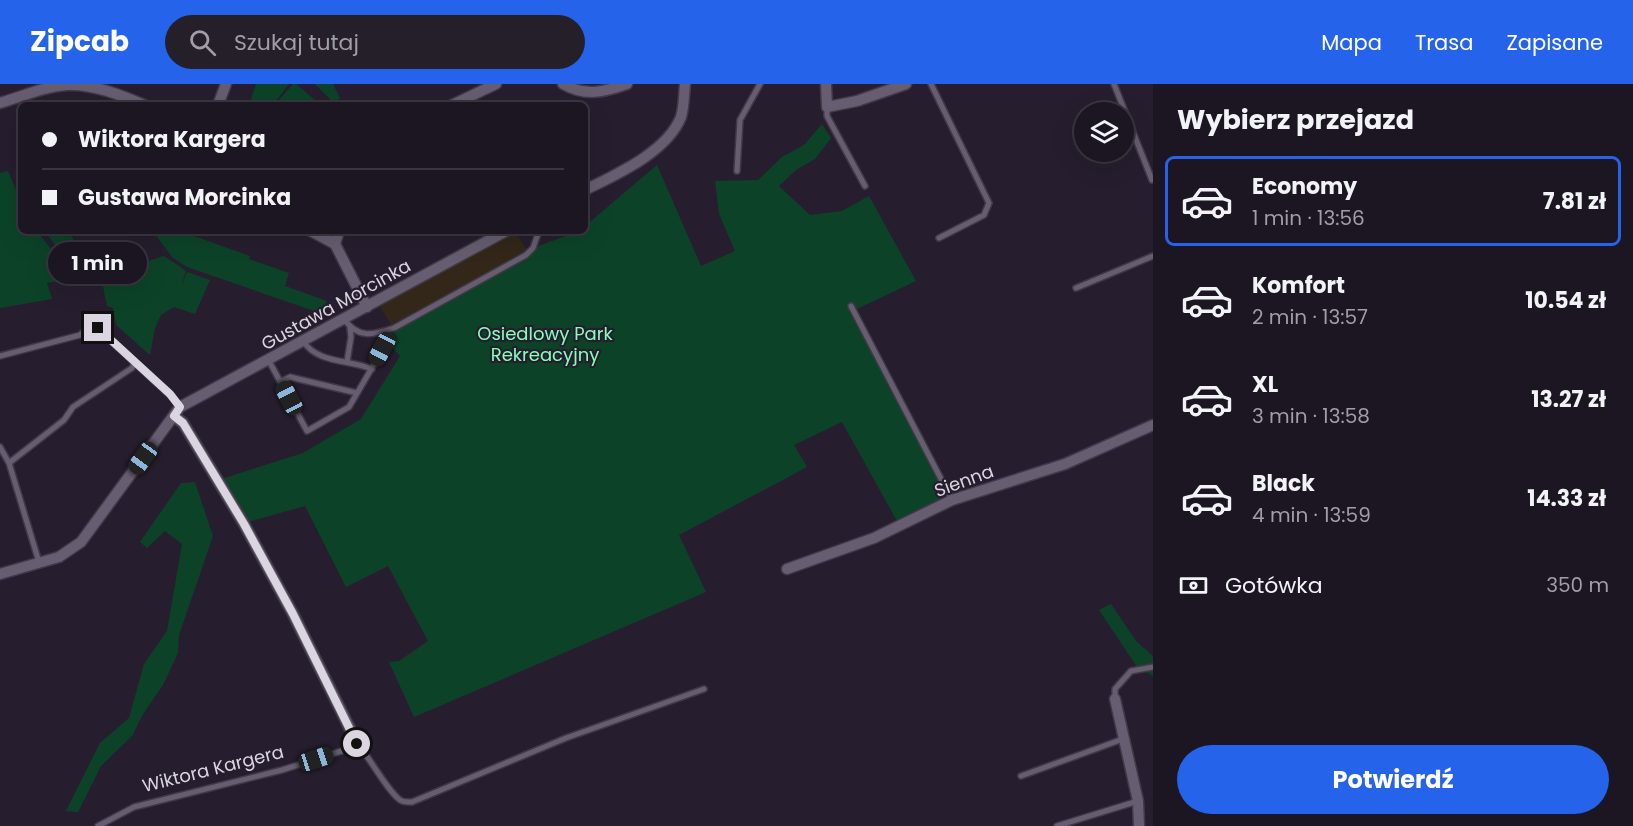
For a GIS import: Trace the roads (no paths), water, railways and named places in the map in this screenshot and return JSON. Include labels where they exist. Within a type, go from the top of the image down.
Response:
[{"type":"street","points":[[0,103],[66,84],[98,88],[136,102]]},
{"type":"street","points":[[219,102],[226,84]]},
{"type":"street","points":[[458,102],[496,84]]},
{"type":"street","points":[[563,84],[579,91],[596,93],[627,84]]},
{"type":"street","points":[[588,189],[614,176],[658,148],[673,133],[682,115],[685,84]]},
{"type":"street","points":[[826,84],[827,107],[857,101],[906,84]]},
{"type":"street","points":[[317,234],[335,244],[367,307]]},
{"type":"street","points":[[335,244],[338,234]]},
{"type":"street","name":"Gustawa Morcinka","points":[[0,574],[68,553],[81,542],[177,411],[303,341],[347,323],[367,307],[501,234]]},
{"type":"street","points":[[177,411],[244,524],[293,614],[357,744]]},
{"type":"street","name":"Sienna","points":[[787,569],[874,538],[952,501],[1065,464],[1153,424]]},
{"type":"street","points":[[1115,699],[1138,801],[1139,826]]},
{"type":"lane","points":[[737,171],[740,120],[760,84]]},
{"type":"lane","points":[[931,84],[989,203],[984,215],[939,238]]},
{"type":"lane","points":[[1114,84],[1152,180]]},
{"type":"lane","points":[[827,107],[827,116],[865,186]]},
{"type":"lane","points":[[347,323],[361,333],[370,334],[394,328],[526,255],[533,248],[538,234]]},
{"type":"lane","points":[[1076,288],[1153,256]]},
{"type":"lane","points":[[851,306],[952,501]]},
{"type":"lane","points":[[347,323],[351,337],[347,362]]},
{"type":"lane","points":[[0,356],[80,335],[88,328],[98,328],[170,394],[177,411]]},
{"type":"lane","points":[[303,341],[313,353],[372,369]]},
{"type":"lane","points":[[269,361],[307,431],[349,407],[382,349]]},
{"type":"lane","points":[[9,463],[64,420],[73,407],[132,368],[135,363]]},
{"type":"lane","points":[[280,382],[290,377],[357,393]]},
{"type":"lane","points":[[0,447],[9,463],[39,562]]},
{"type":"lane","points":[[1115,699],[1115,689],[1131,671],[1153,667]]},
{"type":"lane","points":[[357,744],[368,755],[395,795],[403,801],[412,802],[566,738],[704,689]]},
{"type":"lane","points":[[1021,776],[1125,739]]},
{"type":"lane","name":"Wiktora Kargera","points":[[98,826],[134,807],[282,770],[351,748],[357,744]]},
{"type":"lane","points":[[1057,826],[1138,801]]},
{"type":"park label","name":"Osiedlowy Park Rekreacyjny","points":[[545,344]]}]
